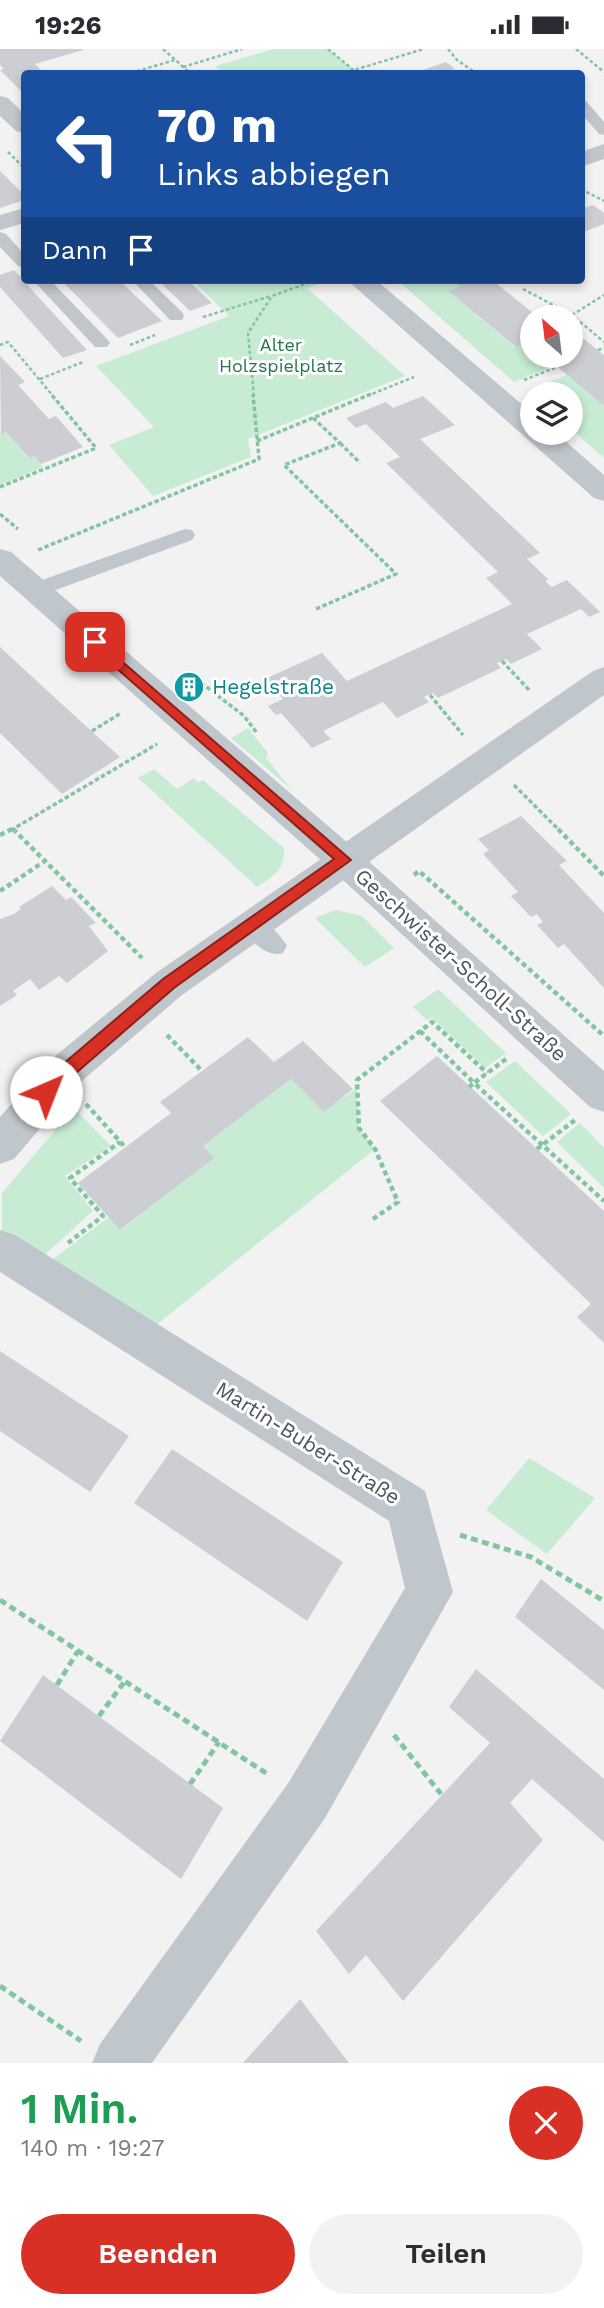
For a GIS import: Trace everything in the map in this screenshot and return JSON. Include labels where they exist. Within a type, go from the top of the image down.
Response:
[{"type":"street","points":[[0,103],[21,123]]},
{"type":"street","points":[[585,158],[604,151]]},
{"type":"street","points":[[0,223],[21,216]]},
{"type":"street","points":[[365,284],[520,418]]},
{"type":"street","points":[[552,445],[604,491]]},
{"type":"street","name":"Geschwister-Scholl-Straße","points":[[3,562],[344,860],[604,1095]]},
{"type":"street","points":[[0,1146],[62,1075],[169,983],[264,935],[344,860],[604,679]]},
{"type":"street","name":"Martin-Buber-Straße","points":[[18,1260],[409,1507],[429,1592],[307,1800],[105,2055]]},
{"type":"lane","points":[[585,109],[604,131]]},
{"type":"lane","points":[[0,237],[21,260]]},
{"type":"lane","points":[[45,284],[102,343]]},
{"type":"lane","points":[[144,284],[177,316]]},
{"type":"lane","points":[[35,590],[185,535]]},
{"type":"path","points":[[163,49],[186,70]]},
{"type":"path","points":[[183,67],[242,49]]},
{"type":"path","points":[[328,49],[352,70]]},
{"type":"path","points":[[356,70],[424,49]]},
{"type":"path","points":[[448,49],[472,70]]},
{"type":"path","points":[[576,49],[604,72]]},
{"type":"path","points":[[141,70],[175,60]]},
{"type":"path","points":[[0,145],[21,166]]},
{"type":"path","points":[[585,191],[604,201]]},
{"type":"path","points":[[245,302],[305,284]]},
{"type":"path","points":[[523,289],[553,305]]},
{"type":"path","points":[[583,308],[604,295]]},
{"type":"path","points":[[3,562],[259,459],[248,333],[272,296]]},
{"type":"path","points":[[583,324],[604,342]]},
{"type":"path","points":[[0,345],[8,342],[96,448],[0,487]]},
{"type":"path","points":[[598,350],[604,348]]},
{"type":"path","points":[[40,379],[76,365]]},
{"type":"path","points":[[522,381],[554,368]]},
{"type":"path","points":[[257,441],[414,377]]},
{"type":"path","points":[[313,418],[360,463]]},
{"type":"path","points":[[316,609],[396,574],[284,465],[340,443]]},
{"type":"path","points":[[502,661],[535,697]]},
{"type":"path","points":[[430,695],[470,743]]},
{"type":"path","points":[[92,731],[131,706]]},
{"type":"path","points":[[0,835],[188,725]]},
{"type":"path","points":[[505,777],[604,876]]},
{"type":"path","points":[[13,829],[169,983]]},
{"type":"path","points":[[0,891],[45,861]]},
{"type":"path","points":[[373,1219],[398,1202],[375,1149],[359,1128],[357,1080],[432,1022],[487,1073]]},
{"type":"path","points":[[159,1027],[202,1071]]},
{"type":"path","points":[[420,1031],[472,1085],[604,1201]]},
{"type":"path","points":[[472,1085],[499,1064]]},
{"type":"path","points":[[79,1095],[125,1147]]},
{"type":"path","points":[[537,1149],[561,1131]]},
{"type":"path","points":[[18,1260],[103,1216],[70,1178],[120,1142]]},
{"type":"path","points":[[413,1520],[530,1557],[604,1601]]},
{"type":"path","points":[[0,1601],[307,1800]]},
{"type":"path","points":[[57,1685],[78,1651]]},
{"type":"path","points":[[99,1716],[125,1681]]},
{"type":"path","points":[[384,1724],[442,1794]]},
{"type":"path","points":[[190,1784],[219,1742]]},
{"type":"path","points":[[0,1986],[105,2055]]},
{"type":"green space","points":[[274,49],[328,49],[353,70],[220,70],[215,66]]},
{"type":"green space","name":"Alter Holzspielplatz","points":[[196,284],[318,284],[307,288],[405,376],[248,439],[251,457],[153,496],[109,445],[154,427],[96,366],[229,316]]},
{"type":"green space","points":[[402,284],[457,284],[460,287],[449,292],[515,347],[520,345],[520,368],[548,368],[514,382]]},
{"type":"green space","points":[[567,375],[575,382],[549,382]]},
{"type":"green space","points":[[583,388],[604,406],[604,458],[583,440]]},
{"type":"green space","points":[[6,432],[28,458],[34,456],[43,467],[0,485],[0,433]]},
{"type":"green space","points":[[248,728],[268,753],[266,758],[292,790],[231,738]]},
{"type":"green space","points":[[154,769],[177,789],[194,778],[198,783],[203,780],[284,848],[283,861],[277,871],[257,887],[138,778]]},
{"type":"green space","points":[[336,910],[362,916],[394,948],[365,967],[315,918]]},
{"type":"green space","points":[[438,989],[506,1053],[485,1068],[432,1018],[427,1020],[413,1007]]},
{"type":"green space","points":[[515,1061],[571,1114],[543,1136],[486,1082]]},
{"type":"green space","points":[[291,1079],[324,1111],[357,1088],[359,1128],[375,1149],[150,1330],[49,1262],[109,1217],[121,1230],[213,1158],[203,1146]]},
{"type":"green space","points":[[74,1108],[111,1146],[65,1176],[93,1211],[41,1258],[2,1233],[2,1193]]},
{"type":"green space","points":[[580,1123],[604,1148],[604,1188],[557,1142]]},
{"type":"green space","points":[[529,1458],[595,1498],[547,1554],[486,1510]]},
{"type":"building","points":[[0,49],[83,49],[35,64],[41,70],[21,70],[21,91],[0,70],[4,69],[0,65]]},
{"type":"building","points":[[446,62],[455,69],[450,70],[423,70]]},
{"type":"building","points":[[0,171],[21,192],[21,201],[0,208]]},
{"type":"building","points":[[593,205],[604,213],[604,224],[585,231],[585,208]]},
{"type":"building","points":[[14,270],[21,278],[21,284],[27,284],[87,350],[63,358],[0,287],[0,275]]},
{"type":"building","points":[[65,284],[123,284],[162,321],[118,338]]},
{"type":"building","points":[[162,284],[192,284],[212,303],[190,311]]},
{"type":"building","points":[[457,284],[497,284],[523,305],[520,305],[520,345],[516,347],[448,291],[460,287]]},
{"type":"building","points":[[583,338],[604,355],[604,406],[583,388],[583,382],[575,382],[559,368],[583,368]]},
{"type":"building","points":[[0,356],[25,382],[18,385],[49,419],[56,416],[83,447],[41,464],[34,456],[29,458],[6,432],[1,434]]},
{"type":"building","points":[[423,396],[455,425],[420,439],[540,553],[527,559],[549,580],[545,581],[552,587],[567,580],[600,612],[589,617],[581,609],[527,634],[542,649],[511,664],[506,659],[497,663],[501,668],[438,698],[433,693],[424,697],[429,702],[397,718],[383,702],[323,731],[331,739],[312,748],[281,713],[276,715],[268,706],[283,699],[265,679],[322,653],[347,681],[512,604],[486,578],[498,572],[386,463],[400,457],[366,424],[356,428],[346,418],[386,402],[393,408]]},
{"type":"building","points":[[0,647],[120,757],[62,794],[0,733]]},
{"type":"building","name":"Hegelstraße","points":[[185,678],[201,691],[193,696],[178,682]]},
{"type":"building","points":[[521,816],[567,861],[559,865],[604,913],[604,988],[564,944],[558,948],[537,925],[543,922],[537,914],[531,917],[511,896],[518,892],[483,854],[489,850],[478,839]]},
{"type":"building","points":[[52,886],[66,900],[71,897],[96,923],[89,926],[108,951],[67,983],[59,976],[39,990],[30,979],[13,991],[17,995],[0,1006],[0,919],[14,914],[21,909],[19,907]]},
{"type":"building","points":[[248,1037],[274,1062],[303,1041],[353,1089],[324,1112],[291,1079],[203,1146],[214,1158],[120,1230],[78,1183],[171,1113],[160,1102]]},
{"type":"building","points":[[437,1056],[604,1211],[604,1343],[577,1317],[591,1304],[380,1101]]},
{"type":"building","points":[[0,1351],[129,1436],[90,1492],[0,1431]]},
{"type":"building","points":[[172,1449],[343,1562],[307,1621],[134,1503]]},
{"type":"building","points":[[541,1579],[604,1630],[604,1690],[515,1617]]},
{"type":"building","points":[[476,1669],[604,1779],[604,1842],[532,1779],[510,1803],[543,1840],[403,2001],[366,1955],[349,1974],[316,1931],[490,1743],[449,1707]]},
{"type":"building","points":[[43,1675],[223,1808],[181,1879],[0,1741]]},
{"type":"building","points":[[300,1999],[349,2063],[243,2063],[260,2044]]},
{"type":"place","name":"Hegelstraße","points":[[189,687]]},
{"type":"route","points":[[46,1092],[62,1075],[169,983],[344,860],[95,642]]}]
